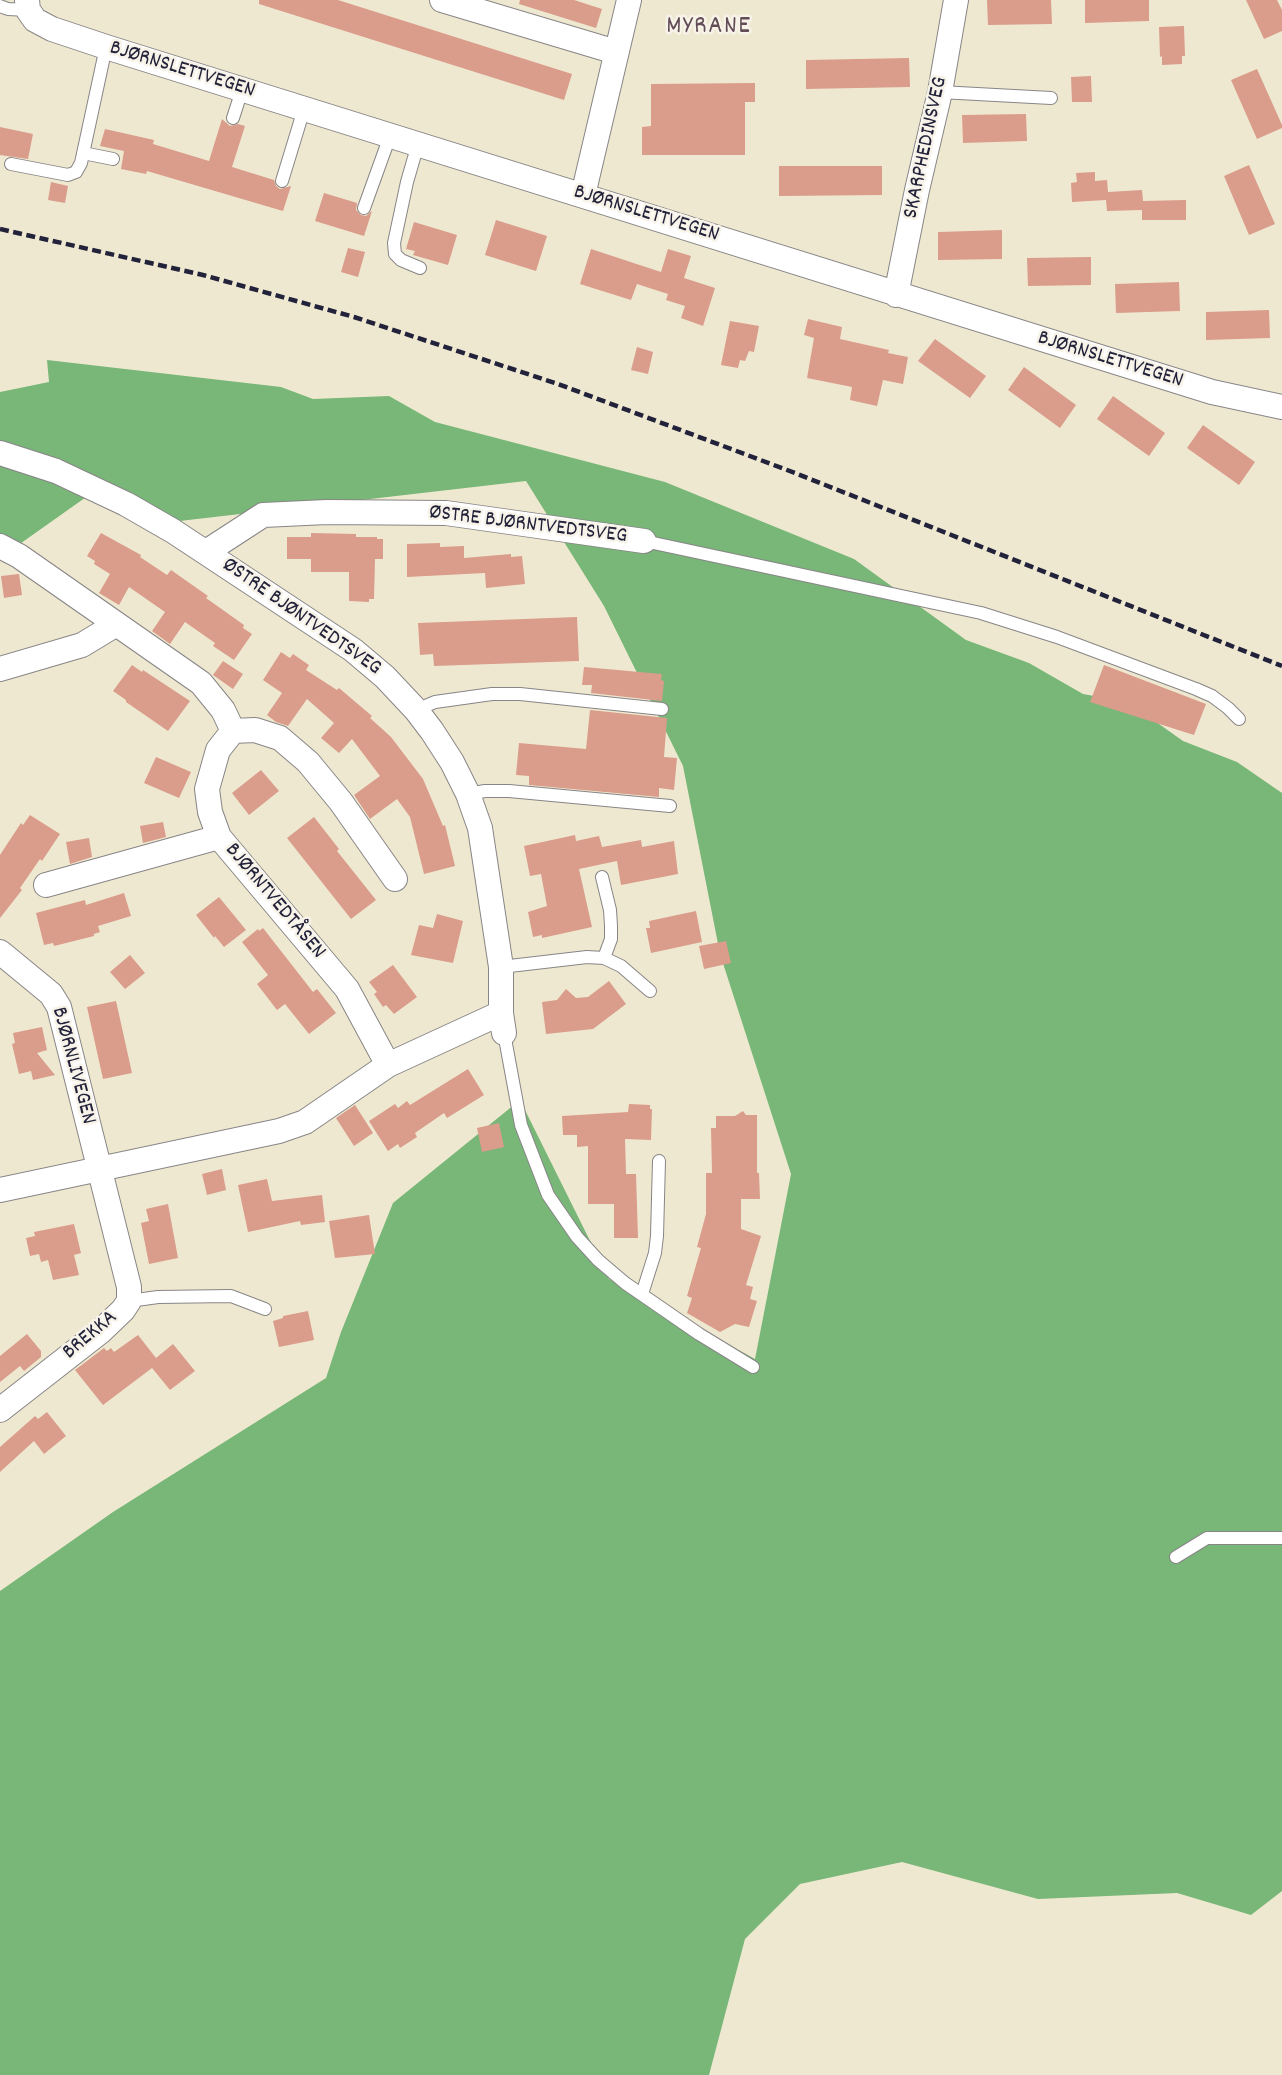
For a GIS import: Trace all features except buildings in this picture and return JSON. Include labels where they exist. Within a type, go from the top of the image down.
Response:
[{"type":"street","points":[[442,0],[616,52]]},
{"type":"street","points":[[582,195],[629,0]]},
{"type":"street","name":"SKARPHEDINSVEG","points":[[897,295],[917,190],[940,92],[956,0]]},
{"type":"street","name":"BJØRNSLETTVEGEN","points":[[28,5],[34,20],[52,29],[106,47],[1212,392],[1282,406]]},
{"type":"street","name":"ØSTRE BJØNTVEDTSVEG","points":[[0,453],[56,471],[83,483],[173,531],[353,650],[385,677],[416,710],[452,762],[468,794],[482,839],[501,967],[503,1023]]},
{"type":"street","name":"ØSTRE BJØRNTVEDTSVEG","points":[[206,552],[263,515],[327,512],[446,513],[644,541]]},
{"type":"street","points":[[0,546],[19,556],[201,683],[223,710],[233,731],[255,730],[280,738],[308,762],[341,802],[395,879]]},
{"type":"street","points":[[0,669],[82,645],[116,625]]},
{"type":"street","name":"BJØRNTVEDTÅSEN","points":[[233,731],[218,750],[207,789],[210,812],[219,837],[347,989],[388,1065]]},
{"type":"street","points":[[46,885],[219,837]]},
{"type":"street","name":"BJØRNLIVEGEN","points":[[0,952],[51,994],[59,1007],[98,1168]]},
{"type":"street","points":[[0,1190],[279,1131],[305,1122],[388,1065],[503,1023]]},
{"type":"street","name":"BREKKA","points":[[0,1410],[100,1332],[129,1301],[129,1287],[98,1168]]},
{"type":"lane","points":[[0,6],[28,5]]},
{"type":"lane","points":[[11,164],[68,174],[76,171],[81,163],[106,47]]},
{"type":"lane","points":[[233,118],[242,90]]},
{"type":"lane","points":[[940,92],[1051,98]]},
{"type":"lane","points":[[282,181],[304,109]]},
{"type":"lane","points":[[364,208],[390,136]]},
{"type":"lane","points":[[418,144],[394,243],[395,254],[401,260],[420,268]]},
{"type":"lane","points":[[83,153],[113,159]]},
{"type":"lane","points":[[644,541],[981,613],[1057,637],[1196,689],[1212,696],[1239,719]]},
{"type":"lane","points":[[416,710],[435,702],[492,694],[662,709]]},
{"type":"lane","points":[[468,794],[509,791],[670,806]]},
{"type":"lane","points":[[602,877],[610,910],[611,926],[610,939],[604,958]]},
{"type":"lane","points":[[501,967],[587,957],[604,958],[621,966],[650,991]]},
{"type":"lane","points":[[503,1023],[521,1125],[548,1195],[577,1237],[598,1260],[625,1283],[699,1334],[753,1367]]},
{"type":"lane","points":[[642,1294],[655,1253],[659,1161]]},
{"type":"lane","points":[[129,1301],[158,1297],[231,1296],[265,1309]]},
{"type":"lane","points":[[1176,1557],[1207,1538],[1282,1538]]},
{"type":"green space","points":[[47,360],[281,387],[313,399],[389,396],[435,422],[665,482],[854,559],[966,640],[1029,663],[1083,694],[1128,702],[1183,741],[1237,762],[1282,793],[1282,1891],[1251,1915],[1177,1893],[1038,1899],[902,1862],[800,1884],[745,1939],[709,2075],[0,2075],[0,1591],[113,1512],[326,1378],[341,1332],[393,1203],[520,1100],[609,1279],[755,1359],[791,1174],[720,954],[683,766],[604,606],[526,481],[171,522],[106,483],[7,553],[0,551],[0,392],[49,382]]},
{"type":"railway","points":[[0,229],[203,275],[354,317],[558,384],[795,473],[1282,666]]},
{"type":"district","name":"MYRANE","points":[[709,28]]}]
